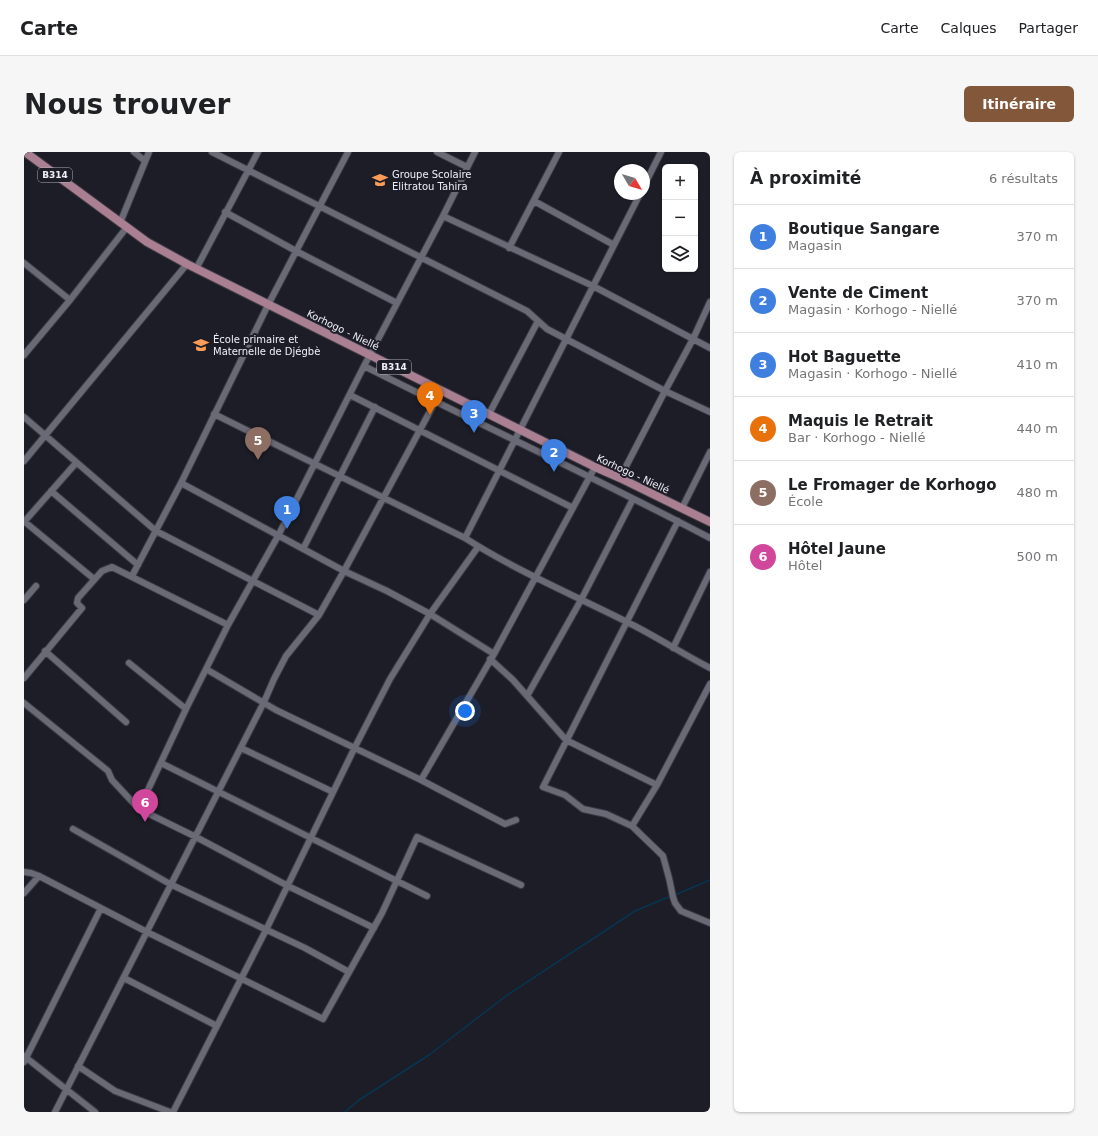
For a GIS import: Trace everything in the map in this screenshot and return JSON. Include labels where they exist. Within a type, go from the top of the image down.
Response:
[{"type":"main road","name":"Korhogo - Niellé","points":[[25,152],[147,242],[196,269],[595,467],[709,519]]},
{"type":"street","points":[[134,152],[145,161]]},
{"type":"street","points":[[24,355],[70,300],[123,225],[149,152]]},
{"type":"street","points":[[212,152],[527,311],[547,329],[710,412]]},
{"type":"street","points":[[196,269],[258,152]]},
{"type":"street","points":[[132,576],[156,531],[268,305],[348,152]]},
{"type":"street","points":[[437,152],[467,167]]},
{"type":"street","points":[[139,809],[186,709],[228,625],[278,536],[364,366],[444,216],[475,152]]},
{"type":"street","points":[[650,174],[661,152]]},
{"type":"street","points":[[509,248],[534,201],[556,153]]},
{"type":"street","points":[[465,538],[637,200]]},
{"type":"street","points":[[534,201],[614,245]]},
{"type":"street","points":[[225,212],[296,251],[397,303]]},
{"type":"street","points":[[444,216],[509,248],[593,286],[710,348]]},
{"type":"street","points":[[24,263],[70,300]]},
{"type":"street","points":[[24,461],[187,264]]},
{"type":"street","points":[[620,478],[693,339],[710,302]]},
{"type":"street","points":[[489,414],[538,321]]},
{"type":"street","points":[[24,342],[30,348]]},
{"type":"street","points":[[364,366],[435,402],[590,476],[710,538]]},
{"type":"street","points":[[350,395],[573,508]]},
{"type":"street","points":[[55,1112],[124,978],[170,884],[196,837],[286,656],[319,615],[435,402]]},
{"type":"street","points":[[303,549],[375,407]]},
{"type":"street","points":[[214,414],[465,538],[478,547],[626,622],[710,668]]},
{"type":"street","points":[[24,417],[156,531],[319,615]]},
{"type":"street","points":[[682,508],[710,452]]},
{"type":"street","points":[[76,463],[24,522],[94,579]]},
{"type":"street","points":[[421,780],[536,577],[595,467]]},
{"type":"street","points":[[180,483],[344,571],[387,591],[430,614],[492,656],[566,740],[657,785]]},
{"type":"street","points":[[52,491],[138,565]]},
{"type":"street","points":[[527,696],[581,600],[633,499]]},
{"type":"street","points":[[678,521],[543,787],[565,795],[584,808],[606,814],[632,826],[663,856],[673,897],[675,903],[681,911],[710,923]]},
{"type":"street","points":[[78,1066],[115,1091],[172,1112],[242,978],[355,747],[390,679],[430,614],[478,547]]},
{"type":"street","points":[[24,678],[82,608],[77,603],[78,598],[102,571],[112,567],[228,625]]},
{"type":"street","points":[[673,648],[710,572]]},
{"type":"street","points":[[24,600],[36,586]]},
{"type":"street","points":[[45,651],[126,722]]},
{"type":"street","points":[[129,663],[186,709]]},
{"type":"street","points":[[206,669],[276,710],[355,747],[504,824],[516,820]]},
{"type":"street","points":[[632,826],[657,785],[710,684]]},
{"type":"street","points":[[24,703],[108,771],[112,780],[139,809],[196,837],[288,886],[374,928]]},
{"type":"street","points":[[241,748],[333,792]]},
{"type":"street","points":[[161,763],[218,793],[427,896]]},
{"type":"street","points":[[73,829],[170,884],[305,948],[349,972]]},
{"type":"street","points":[[24,872],[39,876],[147,932],[323,1018],[374,928],[417,837],[521,885]]},
{"type":"street","points":[[24,893],[39,876]]},
{"type":"street","points":[[95,1112],[25,1059],[101,908]]},
{"type":"street","points":[[124,978],[217,1026]]},
{"type":"waterway","points":[[675,895],[710,880]]},
{"type":"waterway","points":[[345,1112],[359,1100],[429,1055],[506,996],[635,911],[671,896]]},
{"type":"place","name":"Groupe Scolaire Elitratou Tahira","points":[[380,180]]},
{"type":"place","name":"École primaire et Maternelle de Djégbè","points":[[201,345]]},
{"type":"place","name":"Maquis le Retrait","points":[[430,415]]},
{"type":"place","name":"Hot Baguette","points":[[474,433]]},
{"type":"place","name":"Le Fromager de Korhogo","points":[[258,460]]},
{"type":"place","name":"Vente de Ciment","points":[[554,472]]},
{"type":"place","name":"Boutique Sangare","points":[[287,529]]},
{"type":"place","name":"Hôtel Jaune","points":[[145,822]]}]
